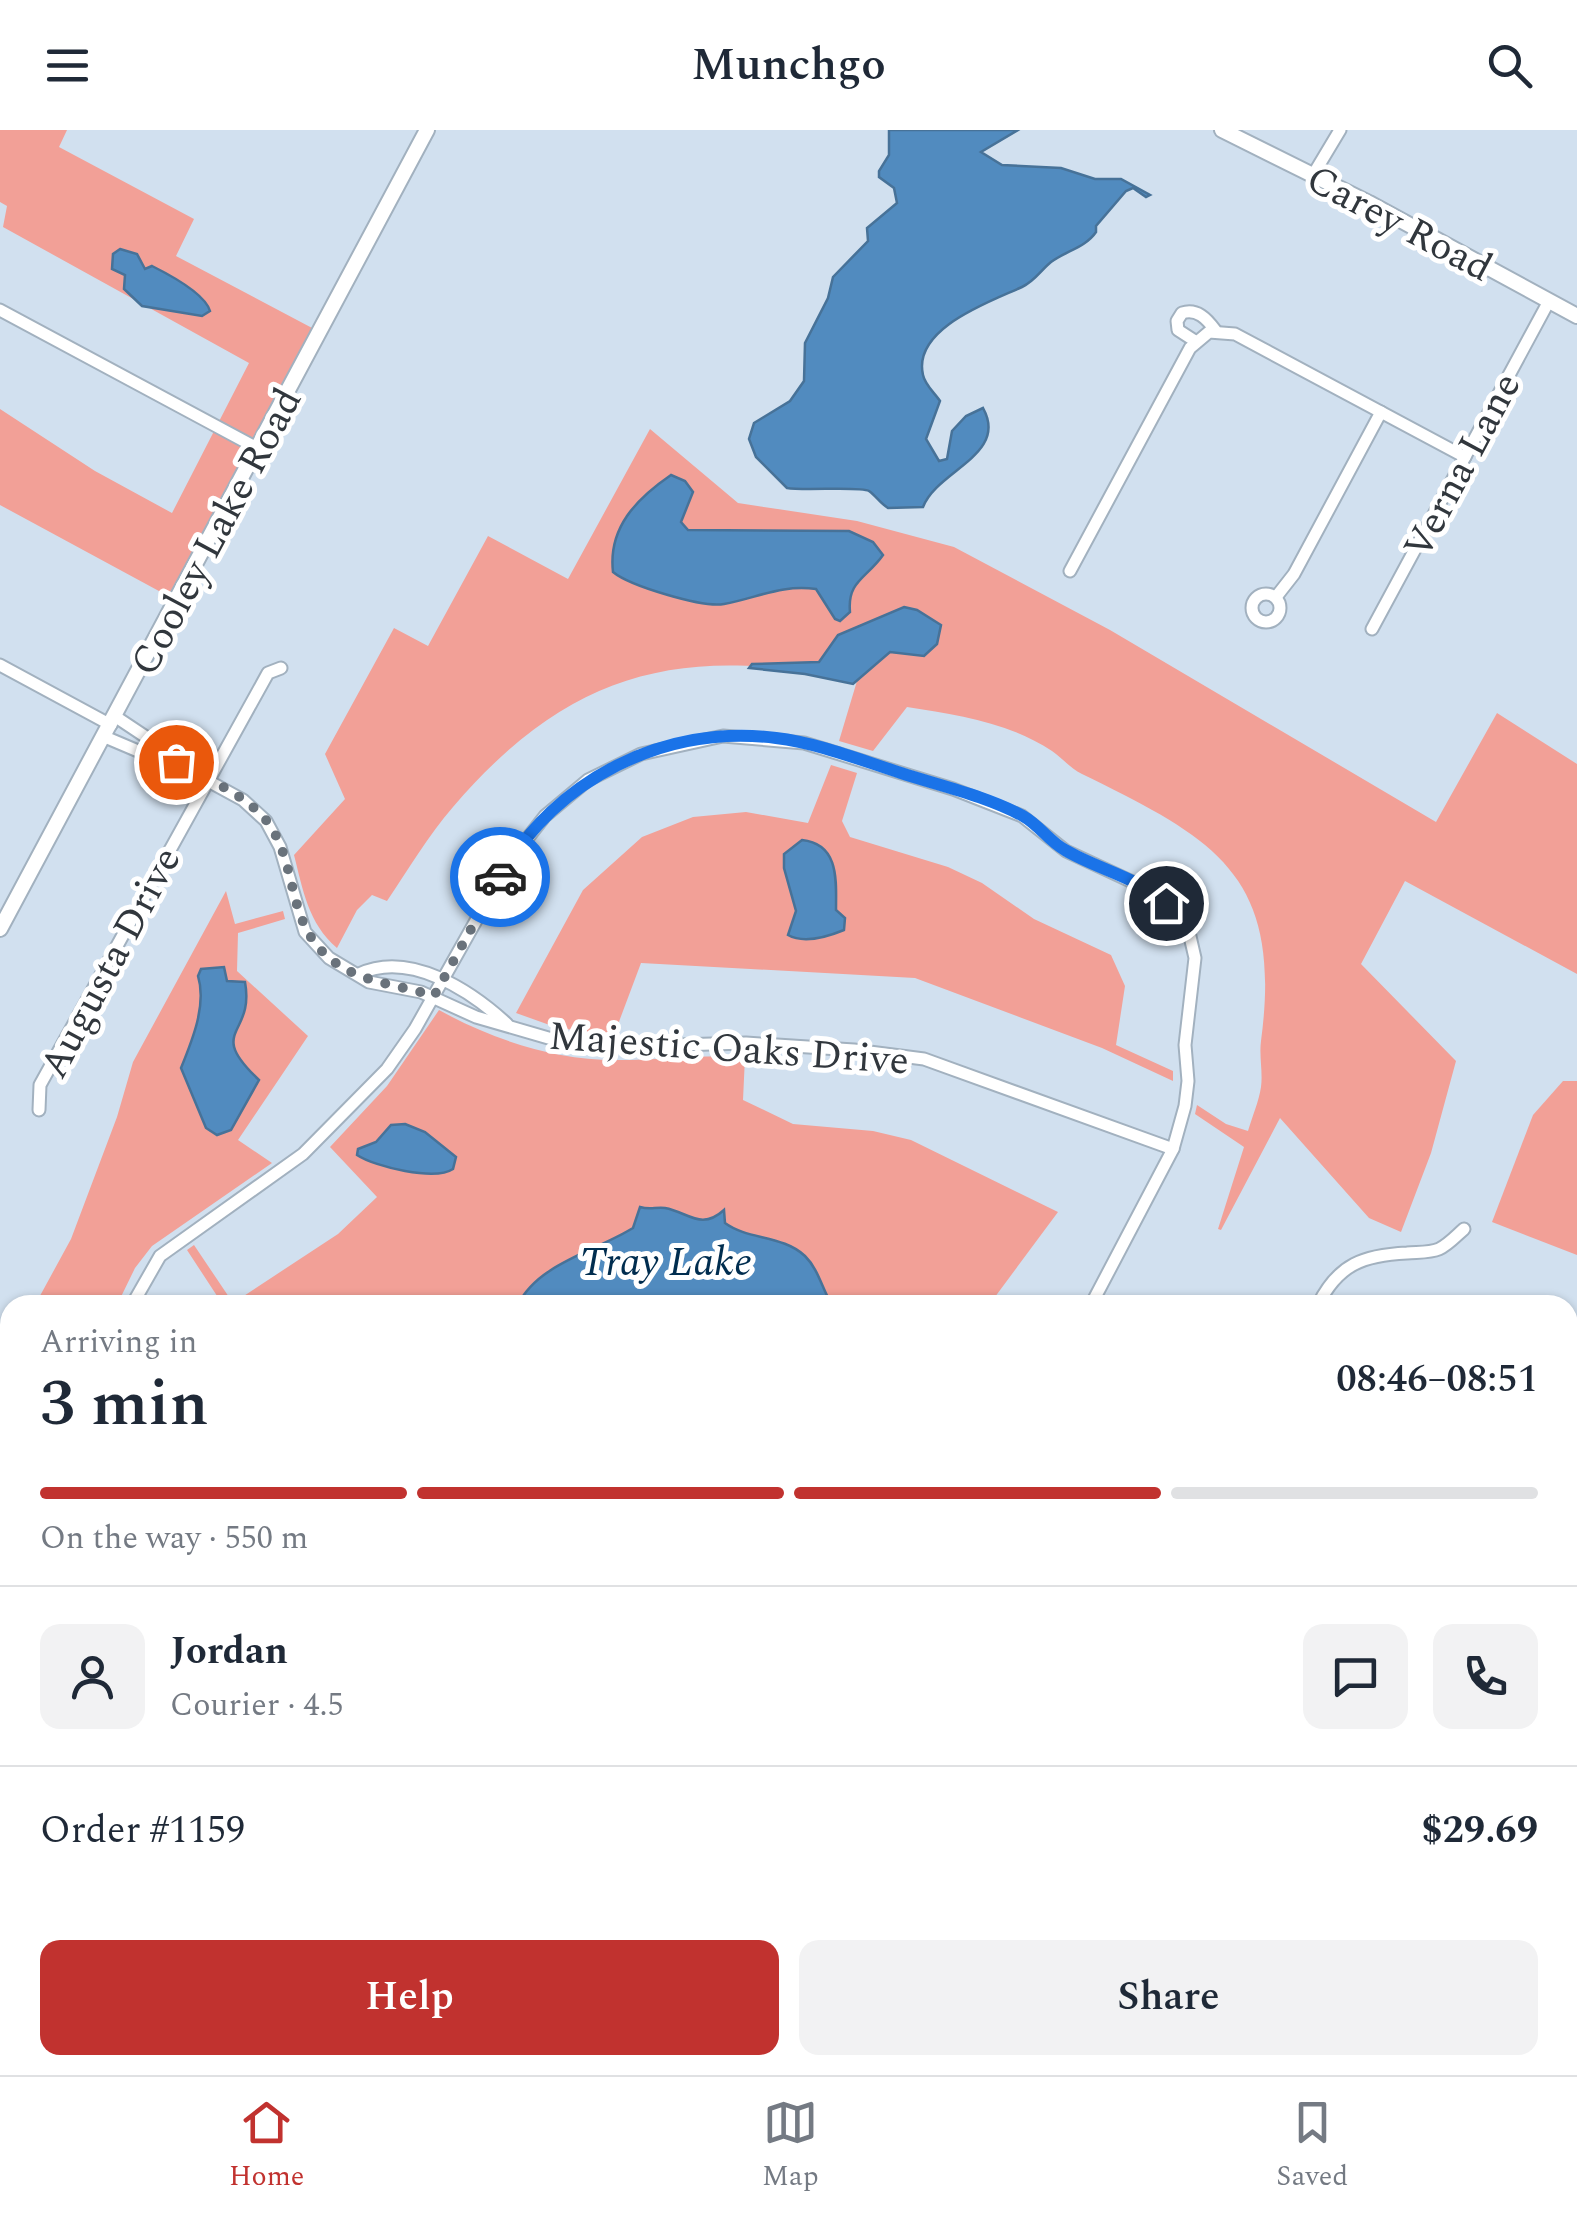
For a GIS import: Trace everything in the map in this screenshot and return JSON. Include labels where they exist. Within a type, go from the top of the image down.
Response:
[{"type":"street","name":"Cooley Lake Road","points":[[0,930],[427,130]]},
{"type":"street","name":"Carey Road","points":[[1222,130],[1577,316]]},
{"type":"street","points":[[1313,175],[1340,130]]},
{"type":"street","name":"Verna Lane","points":[[1372,629],[1549,301]]},
{"type":"street","points":[[0,310],[259,449]]},
{"type":"street","points":[[1194,341],[1178,330],[1176,321],[1182,313],[1194,312],[1215,330]]},
{"type":"street","points":[[1070,571],[1194,341],[1215,330],[1235,334],[1465,457]]},
{"type":"street","points":[[1276,598],[1294,574],[1381,412]]},
{"type":"street","points":[[0,665],[111,726]]},
{"type":"street","name":"Augusta Drive","points":[[39,1110],[40,1085],[207,779],[268,673],[281,668]]},
{"type":"street","name":"Majestic Oaks Drive","points":[[111,726],[138,751],[155,752],[207,779],[243,800],[266,820],[280,847],[306,932],[329,958],[369,982],[434,996],[476,1017],[570,1044],[746,1044],[854,1050],[924,1060],[1173,1149]]},
{"type":"street","name":"Majestic Oaks Drive","points":[[111,726],[146,738],[155,752]]},
{"type":"street","points":[[138,1295],[160,1256],[264,1185],[337,1124],[386,1069],[434,996],[524,839],[565,796],[641,754],[696,739],[753,736],[804,743],[953,789],[1022,816],[1066,851],[1154,892],[1189,932],[1195,958],[1184,1044],[1186,1101],[1173,1149],[1096,1295]]},
{"type":"street","name":"Majestic Oaks Drive","points":[[359,974],[373,968],[397,968],[444,979],[476,997],[510,1028]]},
{"type":"street","points":[[1323,1295],[1345,1267],[1359,1260],[1373,1254],[1441,1249],[1464,1229]]},
{"type":"shaded area","points":[[0,130],[67,130],[59,147],[194,219],[176,256],[314,329],[170,597],[0,505],[0,409],[95,471],[172,513],[249,363],[3,227],[7,206],[0,202]]},
{"type":"shaded area","points":[[650,429],[738,503],[857,521],[954,547],[1110,630],[1436,822],[1497,713],[1577,764],[1577,974],[1405,881],[1361,964],[1456,1061],[1431,1153],[1401,1232],[1369,1218],[1280,1118],[1221,1230],[1218,1229],[1244,1147],[1195,1114],[1197,1105],[1226,1124],[1248,1131],[1261,1087],[1265,985],[1261,939],[1250,901],[1230,870],[1204,844],[1170,820],[1078,772],[1035,741],[1000,726],[907,707],[873,751],[839,741],[857,681],[795,670],[684,668],[634,678],[587,697],[542,724],[497,760],[444,818],[387,901],[372,895],[357,910],[337,948],[327,938],[308,905],[294,855],[345,799],[325,754],[394,628],[428,646],[488,536],[568,579]]},
{"type":"shaded area","points":[[831,765],[857,773],[842,821],[850,837],[948,867],[982,883],[1034,919],[1111,955],[1125,986],[1116,1045],[1173,1071],[1173,1081],[1102,1048],[915,978],[641,963],[614,1035],[558,1028],[516,1013],[583,890],[642,837],[693,817],[746,812],[808,823]]},
{"type":"shaded area","points":[[226,891],[235,924],[283,911],[285,919],[238,933],[237,971],[308,1036],[238,1140],[272,1163],[152,1246],[122,1295],[40,1295],[71,1239],[117,1117],[133,1062]]},
{"type":"shaded area","points":[[439,1010],[503,1039],[572,1057],[745,1057],[743,1100],[793,1124],[873,1131],[911,1140],[1058,1212],[996,1295],[245,1295],[338,1234],[377,1197],[330,1147],[387,1086]]},
{"type":"shaded area","points":[[1563,1081],[1577,1081],[1577,1255],[1492,1222],[1533,1115]]},
{"type":"shaded area","points":[[194,1245],[228,1295],[216,1295],[187,1250]]},
{"type":"water","points":[[889,130],[1018,130],[981,152],[1002,165],[1061,168],[1095,179],[1121,179],[1150,195],[1146,197],[1133,188],[1126,191],[1087,241],[1051,262],[1027,285],[957,319],[930,343],[923,358],[923,375],[940,401],[926,439],[939,461],[947,459],[952,431],[966,416],[983,408],[988,424],[987,438],[979,450],[931,494],[923,507],[888,508],[864,490],[787,488],[756,457],[749,439],[754,423],[790,401],[804,381],[805,343],[828,298],[833,277],[868,241],[867,228],[897,203],[894,188],[879,177],[889,155]]},
{"type":"water","points":[[120,249],[137,254],[145,269],[152,266],[186,286],[210,311],[202,316],[142,306],[124,289],[125,275],[112,269],[113,254]]},
{"type":"water","points":[[671,475],[685,481],[693,492],[681,522],[688,530],[849,531],[873,542],[883,555],[855,586],[850,612],[840,621],[816,589],[781,590],[714,604],[650,589],[613,572],[615,542],[636,505]]},
{"type":"water","points":[[904,607],[941,625],[937,644],[924,656],[890,652],[853,684],[749,668],[752,664],[819,662],[838,635]]},
{"type":"water","points":[[802,840],[814,843],[829,857],[835,877],[836,910],[845,918],[844,930],[816,939],[788,935],[796,911],[784,854]]},
{"type":"water","points":[[224,967],[227,981],[245,982],[244,1013],[233,1041],[243,1063],[259,1080],[231,1130],[217,1135],[206,1128],[181,1068],[199,1011],[198,976],[201,969]]},
{"type":"water","points":[[405,1124],[425,1132],[456,1157],[453,1169],[433,1174],[405,1171],[357,1155],[358,1149],[376,1142],[391,1125]]},
{"type":"water","name":"Tray Lake","points":[[640,1207],[665,1208],[701,1220],[724,1210],[725,1223],[786,1244],[805,1256],[827,1295],[524,1295],[553,1269],[633,1228]]},
{"type":"way so far","points":[[176,762],[243,800],[266,820],[280,847],[306,932],[329,958],[369,982],[434,996],[500,877]]},
{"type":"route","points":[[500,877],[524,839],[565,796],[588,780],[641,754],[670,745],[696,739],[753,736],[804,743],[953,789],[1022,816],[1066,851],[1154,892],[1166,903]]}]
